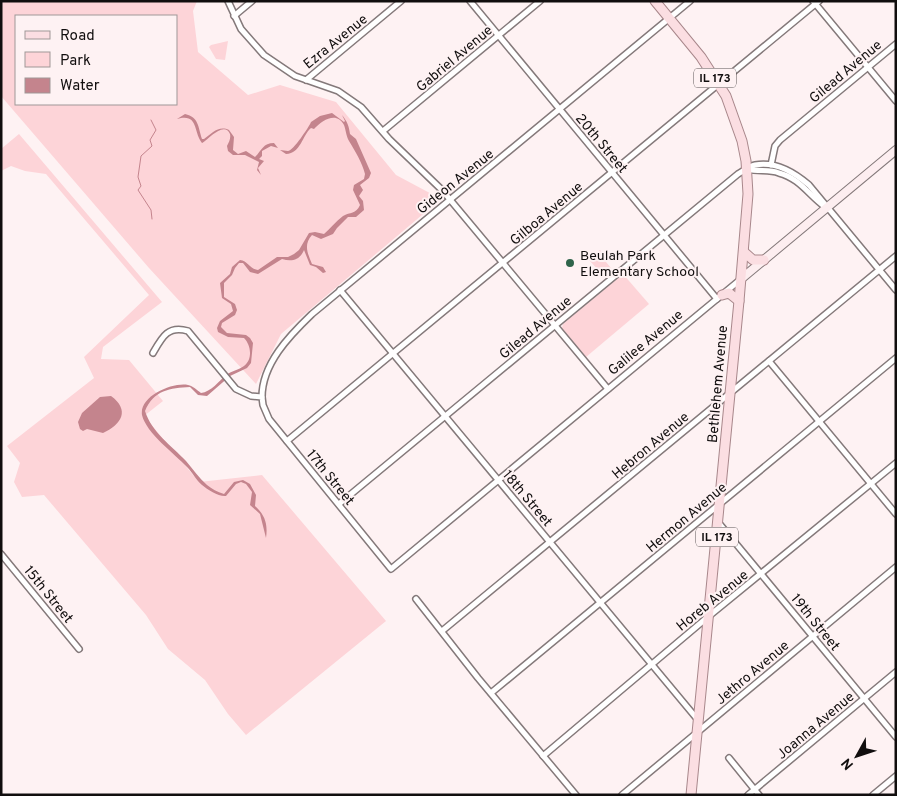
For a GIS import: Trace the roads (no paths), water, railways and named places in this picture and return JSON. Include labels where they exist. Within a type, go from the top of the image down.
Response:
[{"type":"main road","name":"Bethlehem Avenue","points":[[655,1],[701,57],[726,96],[742,141],[747,169],[748,212],[691,795]]},
{"type":"main road","points":[[744,252],[753,260],[764,260]]},
{"type":"main road","points":[[720,297],[729,293],[739,301]]},
{"type":"street","points":[[228,1],[234,16],[252,42],[264,55],[295,76],[338,92],[352,100],[368,114],[383,132],[450,200],[608,389]]},
{"type":"street","points":[[234,16],[252,1]]},
{"type":"street","name":"Ezra Avenue","points":[[306,80],[402,1]]},
{"type":"street","name":"20th Street","points":[[470,1],[664,235],[720,297]]},
{"type":"street","name":"Gabriel Avenue","points":[[383,132],[540,1]]},
{"type":"street","name":"Gideon Avenue","points":[[262,397],[264,381],[279,351],[297,328],[340,290],[690,1]]},
{"type":"street","points":[[816,2],[896,101]]},
{"type":"street","name":"Gilboa Avenue","points":[[287,441],[816,2]]},
{"type":"street","name":"Gilead Avenue","points":[[771,168],[775,146],[780,140],[896,44]]},
{"type":"street","name":"Galilee Avenue","points":[[410,552],[896,150]]},
{"type":"street","points":[[747,169],[755,171],[781,167],[800,177],[821,198],[827,208],[896,290]]},
{"type":"street","name":"Gilead Avenue","points":[[339,504],[738,174],[747,169]]},
{"type":"street","name":"Hebron Avenue","points":[[442,631],[896,256]]},
{"type":"street","name":"18th Street","points":[[340,290],[698,720]]},
{"type":"street","points":[[153,353],[166,333],[178,328],[188,331],[236,389],[251,396],[262,397]]},
{"type":"street","name":"Hermon Avenue","points":[[491,693],[896,358]]},
{"type":"street","points":[[769,361],[896,514]]},
{"type":"street","name":"17th Street","points":[[262,397],[266,413],[287,441],[391,568],[410,552]]},
{"type":"street","name":"Horeb Avenue","points":[[544,756],[709,616],[896,464]]},
{"type":"street","name":"19th Street","points":[[718,522],[896,737]]},
{"type":"street","name":"15th Street","points":[[1,554],[79,649]]},
{"type":"street","name":"Jethro Avenue","points":[[622,795],[896,567]]},
{"type":"street","points":[[416,599],[576,795]]},
{"type":"street","name":"Joanna Avenue","points":[[748,795],[896,672]]},
{"type":"street","points":[[728,758],[759,795]]},
{"type":"street","points":[[873,795],[896,776]]},
{"type":"water","points":[[332,113],[344,122],[342,115],[345,119],[350,134],[356,139],[371,173],[369,178],[360,185],[363,190],[359,196],[363,201],[364,210],[356,217],[348,217],[333,234],[321,239],[312,235],[309,239],[307,250],[312,264],[323,267],[326,272],[323,273],[310,265],[304,250],[298,258],[292,260],[282,259],[258,274],[250,272],[243,263],[239,263],[232,275],[224,283],[224,297],[235,304],[237,310],[235,315],[222,323],[221,327],[227,333],[246,335],[250,338],[253,343],[251,363],[247,368],[230,376],[207,396],[198,395],[190,387],[169,389],[158,394],[145,411],[152,426],[162,438],[211,488],[224,494],[234,482],[243,480],[250,484],[256,495],[255,506],[265,520],[267,528],[266,538],[260,514],[250,505],[252,492],[246,484],[241,482],[236,484],[226,496],[217,494],[204,487],[149,429],[142,415],[142,408],[151,396],[166,388],[188,385],[201,393],[205,392],[230,372],[242,367],[249,360],[250,352],[244,338],[228,337],[218,332],[217,328],[220,321],[233,311],[231,304],[222,298],[220,283],[230,274],[232,267],[240,260],[258,270],[277,257],[288,257],[299,250],[309,233],[324,234],[338,220],[355,211],[360,205],[353,190],[354,185],[364,179],[365,174],[348,139],[344,125],[337,118],[329,118],[314,129],[311,128],[295,151],[286,154],[280,150],[290,150],[301,138],[311,122],[320,116]]},
{"type":"water","points":[[185,114],[193,117],[199,127],[202,139],[222,128],[229,130],[234,137],[233,150],[238,154],[246,151],[255,157],[270,143],[274,143],[278,148],[271,146],[262,151],[262,156],[259,159],[264,161],[258,168],[261,175],[257,170],[259,162],[245,155],[233,155],[228,151],[227,146],[230,134],[227,130],[224,129],[216,132],[202,143],[192,121],[184,118],[177,119]]},
{"type":"water","points":[[111,396],[117,401],[122,411],[119,421],[103,433],[80,429],[78,422],[82,413],[100,397]]},
{"type":"waterway","points":[[151,120],[156,130],[150,140],[152,146],[141,156],[138,177],[141,186],[138,190],[151,210],[152,219]]},
{"type":"place","name":"Beulah Park Elementary School","points":[[570,263]]}]
